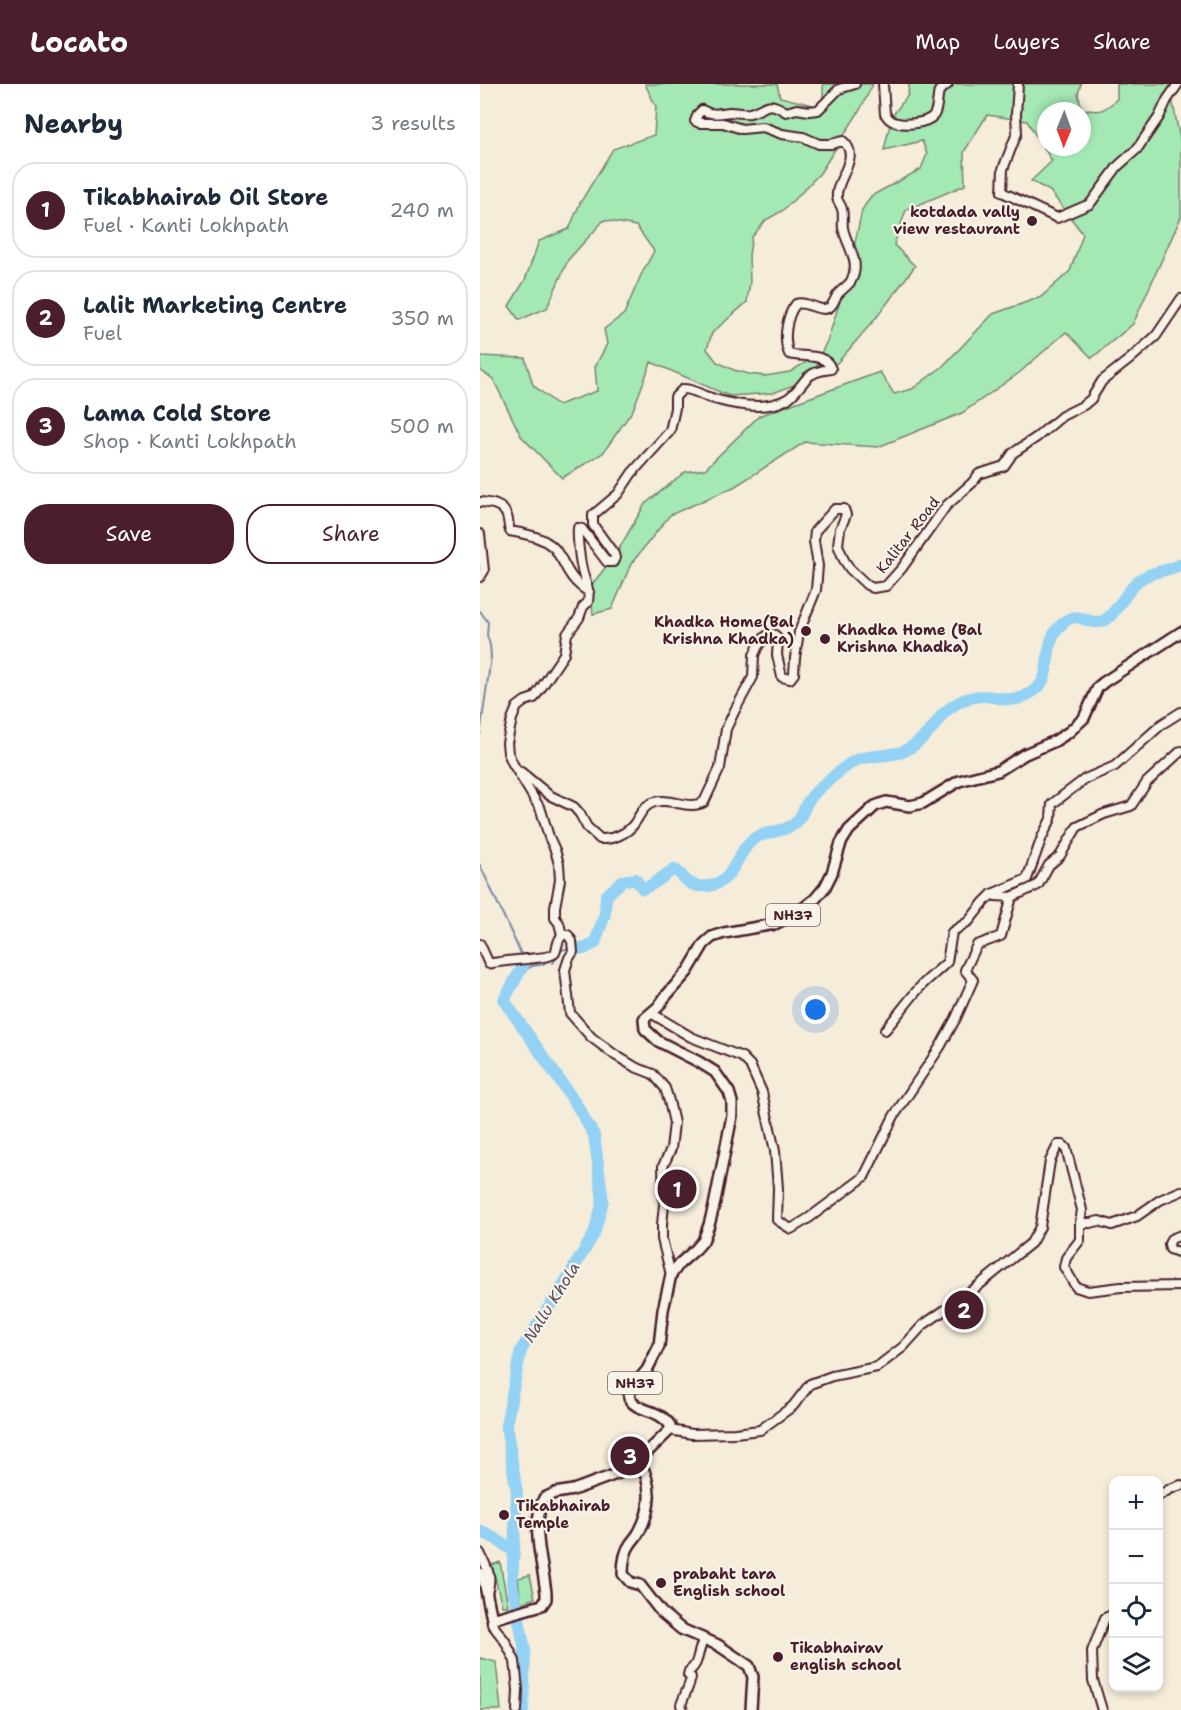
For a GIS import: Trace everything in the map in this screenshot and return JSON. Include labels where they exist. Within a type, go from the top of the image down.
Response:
[{"type":"main road","name":"NH37","points":[[651,1013],[681,979],[704,944],[712,937],[775,924],[797,913],[815,899],[825,887],[832,873],[841,843],[849,830],[875,806],[886,802],[910,806],[923,803],[959,781],[998,771],[1025,754],[1055,741],[1084,718],[1098,687],[1181,632]]},
{"type":"main road","points":[[651,1013],[643,1022],[648,1033],[658,1041],[715,1072],[729,1092],[732,1102],[729,1135],[709,1225],[703,1241],[671,1275]]},
{"type":"main road","name":"NH37","points":[[670,1430],[670,1425],[665,1418],[634,1405],[629,1398],[630,1392],[647,1370],[658,1346],[671,1275]]},
{"type":"main road","points":[[480,1573],[484,1581],[492,1619],[542,1605],[546,1599],[546,1593],[539,1551],[538,1526],[544,1498],[555,1493],[573,1490],[626,1470],[670,1430]]},
{"type":"main road","points":[[639,1460],[650,1484],[650,1501],[639,1533],[625,1554],[623,1574],[630,1582],[640,1585],[661,1612],[681,1629],[718,1645],[749,1666],[753,1677],[751,1710]]},
{"type":"street","points":[[562,935],[555,918],[560,880],[557,857],[541,810],[513,764],[507,743],[517,707],[534,698],[564,654],[567,634],[588,602],[590,592],[583,576],[578,528],[582,529],[607,562],[613,562],[614,554],[592,525],[593,515],[618,494],[632,473],[670,431],[675,397],[678,392],[690,389],[722,400],[763,406],[776,404],[789,398],[808,377],[831,369],[825,359],[789,354],[786,346],[787,327],[793,307],[800,303],[827,308],[852,279],[854,255],[844,233],[842,208],[837,197],[837,189],[849,164],[849,151],[846,143],[838,141],[831,144],[819,144],[803,137],[782,134],[763,127],[747,130],[719,122],[699,123],[695,120],[696,117],[702,110],[716,114],[747,113],[760,107],[773,105],[786,112],[797,109],[815,111],[839,89],[855,84]]},
{"type":"street","points":[[883,84],[885,114],[891,120],[900,123],[924,121],[932,117],[936,109],[938,94],[941,88],[948,84]]},
{"type":"street","points":[[1018,84],[1017,133],[1004,162],[1002,192],[1057,218],[1090,204],[1118,166],[1137,149],[1178,84]]},
{"type":"street","name":"Kalitar Road","points":[[513,764],[549,795],[574,807],[587,827],[600,839],[611,839],[627,830],[651,803],[660,801],[690,805],[704,802],[720,768],[726,729],[753,677],[754,655],[765,637],[771,633],[776,635],[777,655],[782,677],[790,679],[795,674],[799,632],[816,590],[818,566],[814,541],[815,531],[835,508],[844,509],[846,515],[840,529],[838,545],[844,560],[867,585],[873,588],[886,586],[902,568],[946,506],[979,474],[1004,466],[1013,453],[1062,416],[1091,399],[1102,381],[1156,336],[1181,299]]},
{"type":"street","points":[[480,502],[493,503],[500,507],[507,514],[510,531],[534,536],[555,549],[571,578],[578,586],[590,592]]},
{"type":"street","points":[[480,534],[484,571],[480,577]]},
{"type":"street","points":[[885,1030],[924,983],[947,962],[952,932],[969,921],[992,894],[1027,879],[1051,819],[1052,804],[1085,779],[1115,766],[1162,724],[1181,712]]},
{"type":"street","points":[[992,894],[1012,897],[1038,885],[1077,828],[1104,814],[1131,806],[1147,782],[1181,751]]},
{"type":"street","points":[[651,1013],[691,1037],[742,1056],[750,1065],[762,1092],[775,1151],[778,1188],[777,1220],[791,1229],[864,1177],[894,1116],[940,1047],[956,1018],[973,980],[965,970],[977,945],[1001,936],[1012,897]]},
{"type":"street","points":[[480,944],[489,964],[496,961],[526,958],[534,960],[553,955],[557,941],[562,935]]},
{"type":"street","points":[[562,935],[568,935],[572,941],[573,952],[565,970],[570,1013],[591,1036],[615,1055],[653,1074],[665,1088],[674,1123],[671,1149],[663,1166],[662,1232],[671,1275]]},
{"type":"street","points":[[670,1430],[692,1434],[760,1430],[793,1406],[810,1384],[832,1376],[877,1366],[903,1347],[923,1324],[968,1294],[1031,1243],[1040,1227],[1050,1161],[1058,1145],[1066,1148],[1082,1210],[1080,1240],[1066,1258],[1064,1267],[1076,1287],[1088,1291],[1121,1287],[1181,1286]]},
{"type":"street","points":[[1080,1223],[1099,1221],[1112,1225],[1137,1216],[1160,1200],[1181,1191]]},
{"type":"street","points":[[1181,1235],[1171,1239],[1168,1244],[1170,1249],[1181,1253]]},
{"type":"street","points":[[1163,1493],[1181,1485]]},
{"type":"street","points":[[480,1553],[490,1582],[486,1594]]},
{"type":"street","points":[[1102,1710],[1093,1680],[1092,1651],[1106,1618],[1109,1616]]},
{"type":"street","points":[[492,1619],[492,1624],[505,1641],[515,1661],[518,1690],[517,1710]]},
{"type":"street","points":[[683,1710],[681,1705],[691,1681],[691,1677],[688,1676],[689,1671],[697,1660],[699,1646],[704,1640]]},
{"type":"green space","points":[[645,84],[777,84],[780,97],[817,106],[823,99],[823,84],[873,84],[860,110],[820,173],[782,211],[766,220],[752,237],[747,302],[712,333],[707,349],[717,362],[734,370],[765,376],[790,372],[821,353],[828,339],[847,279],[862,210],[871,196],[921,169],[927,154],[922,141],[884,150],[892,116],[908,95],[909,84],[1081,84],[1078,94],[1080,102],[1037,102],[1037,137],[1027,121],[987,115],[964,152],[965,185],[906,210],[894,245],[915,266],[876,318],[839,361],[825,373],[773,393],[729,396],[651,362],[633,410],[603,453],[562,478],[521,436],[493,379],[480,370],[480,356],[525,358],[533,385],[558,405],[597,391],[595,367],[607,344],[604,329],[624,314],[654,251],[636,226],[604,220],[568,260],[547,308],[519,320],[509,306],[525,280],[539,241],[569,229],[580,203],[613,149],[654,135],[656,107]]},
{"type":"green space","points":[[1117,84],[1176,84],[1171,93],[1181,145],[1181,217],[1133,324],[1092,358],[1066,332],[1019,373],[962,413],[878,447],[805,442],[734,487],[670,515],[631,564],[612,609],[593,614],[590,587],[616,554],[645,504],[685,472],[705,469],[759,416],[880,372],[894,394],[912,389],[942,367],[993,314],[1041,297],[1070,271],[1083,234],[1050,191],[1031,181],[1052,161],[1049,156],[1091,156],[1091,111],[1105,108],[1117,99]]},
{"type":"green space","points":[[500,1562],[508,1606],[502,1606],[492,1565]]},
{"type":"green space","points":[[530,1575],[535,1598],[521,1603],[518,1578]]},
{"type":"green space","points":[[480,1658],[496,1662],[501,1710],[480,1710]]},
{"type":"waterway","points":[[573,947],[584,949],[595,943],[605,914],[606,896],[622,881],[635,879],[643,889],[674,869],[694,885],[707,886],[720,882],[731,872],[751,841],[761,835],[788,828],[796,823],[814,793],[847,766],[859,759],[898,753],[908,749],[926,735],[946,711],[963,700],[980,696],[1010,700],[1025,696],[1035,690],[1044,677],[1053,636],[1065,621],[1076,617],[1096,622],[1103,621],[1112,614],[1139,580],[1181,564]]},
{"type":"waterway","points":[[480,611],[488,622],[487,635],[491,657],[480,734]]},
{"type":"waterway","points":[[480,865],[522,956]]},
{"type":"waterway","points":[[553,963],[561,950],[566,949]]},
{"type":"waterway","name":"Nallu Khola","points":[[523,1710],[525,1651],[512,1583],[517,1493],[506,1425],[521,1350],[594,1234],[603,1201],[594,1135],[576,1104],[504,1000],[524,964]]},
{"type":"waterway","points":[[519,973],[532,966],[545,964]]},
{"type":"waterway","points":[[480,1531],[514,1552]]},
{"type":"place","name":"kotdada vally view restaurant","points":[[1032,221]]},
{"type":"place","name":"Khadka Home(Bal Krishna Khadka)","points":[[806,631]]},
{"type":"place","name":"Khadka Home (Bal Krishna Khadka)","points":[[825,639]]},
{"type":"place","name":"Tikabhairab Oil Store","points":[[677,1189]]},
{"type":"place","name":"Lalit Marketing Centre","points":[[964,1310]]},
{"type":"place","name":"Lama Cold Store","points":[[630,1456]]},
{"type":"place","name":"Tikabhairab Temple","points":[[504,1515]]},
{"type":"place","name":"prabaht tara English school","points":[[661,1583]]},
{"type":"place","name":"Tikabhairav english school","points":[[778,1657]]}]
